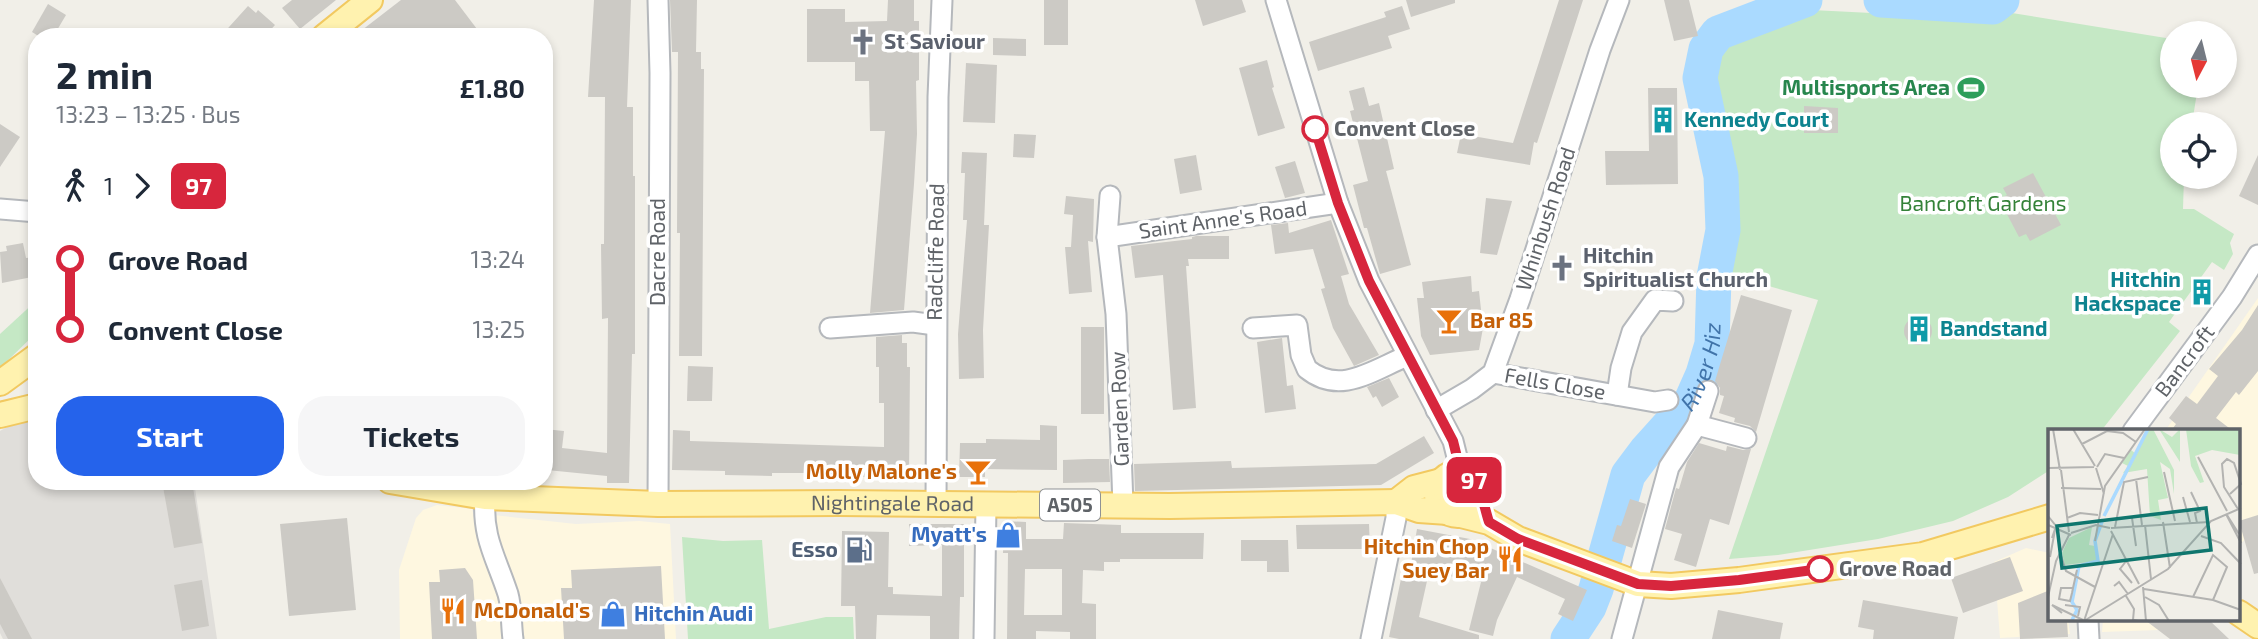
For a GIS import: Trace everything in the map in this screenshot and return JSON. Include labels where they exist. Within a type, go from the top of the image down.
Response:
[{"type":"main road","points":[[335,28],[370,0]]},
{"type":"main road","points":[[0,383],[28,369]]},
{"type":"main road","points":[[0,415],[28,408]]},
{"type":"main road","points":[[1479,492],[1478,502],[1472,510],[1454,514],[1441,506],[1438,499],[1438,489],[1451,477],[1474,480],[1479,492],[1489,522]]},
{"type":"main road","name":"Nightingale Road","points":[[1396,502],[1414,488],[1451,477]]},
{"type":"main road","name":"Nightingale Road","points":[[474,490],[658,504],[1170,506],[1396,502],[1419,510],[1489,522],[1518,539],[1638,584],[1671,586],[1739,580],[1923,555],[2048,518]]},
{"type":"main road","points":[[2240,613],[2258,626]]},
{"type":"street","name":"Dacre Road","points":[[658,0],[658,504]]},
{"type":"street","name":"Radcliffe Road","points":[[936,503],[935,324],[942,0]]},
{"type":"street","points":[[1278,0],[1338,203],[1369,281],[1406,356],[1453,441],[1451,477]]},
{"type":"street","name":"Whinbush Road","points":[[1493,373],[1619,0]]},
{"type":"street","name":"Garden Row","points":[[1110,196],[1107,237],[1123,505]]},
{"type":"street","name":"Saint Anne's Road","points":[[1107,237],[1338,203]]},
{"type":"street","points":[[0,209],[28,211]]},
{"type":"street","name":"Bancroft","points":[[2134,429],[2232,297],[2258,255]]},
{"type":"street","name":"Fells Close","points":[[1618,395],[1632,332],[1655,300],[1673,301]]},
{"type":"street","points":[[830,328],[892,323],[935,324]]},
{"type":"street","points":[[1253,328],[1297,325],[1301,355],[1307,369],[1333,382],[1352,380],[1406,356]]},
{"type":"street","points":[[1436,410],[1493,373]]},
{"type":"street","name":"Fells Close","points":[[1493,373],[1655,402],[1668,400]]},
{"type":"street","points":[[1622,639],[1669,467],[1697,425],[1708,391]]},
{"type":"street","points":[[1697,425],[1746,438]]},
{"type":"street","points":[[493,492],[483,518],[487,540],[509,597],[513,639]]},
{"type":"street","points":[[1371,639],[1396,518],[1396,502]]},
{"type":"street","points":[[984,639],[986,505]]},
{"type":"shaded area","points":[[2258,298],[2258,528],[2240,544],[2240,429],[2166,429]]},
{"type":"shaded area","points":[[18,421],[28,423],[28,490],[195,490],[217,639],[3,639],[0,633],[0,431]]},
{"type":"shaded area","points":[[437,505],[472,509],[504,601],[505,639],[400,639],[399,570],[416,518],[423,510]]},
{"type":"shaded area","points":[[493,515],[576,524],[639,521],[670,524],[676,639],[519,639],[493,534]]},
{"type":"shaded area","points":[[2026,548],[2048,553],[2048,622],[2068,622],[2070,634],[2000,638],[1994,562]]},
{"type":"shaded area","points":[[2103,622],[2165,622],[2159,630],[2102,632]]},
{"type":"green space","name":"Bancroft Gardens","points":[[1812,10],[1911,15],[2012,13],[2160,37],[2160,98],[2196,98],[2194,112],[2160,112],[2160,189],[2184,189],[2183,209],[2194,209],[2234,234],[2230,243],[2233,254],[2224,270],[2212,262],[2169,322],[2180,331],[2103,429],[2048,429],[2048,471],[2008,497],[1953,521],[1878,539],[1778,555],[1729,559],[1818,300],[1723,273],[1734,226],[1730,174],[1704,82],[1720,42],[1761,33]]},
{"type":"green space","points":[[28,308],[28,341],[0,368],[0,334]]},
{"type":"green space","points":[[682,537],[723,541],[762,540],[769,629],[826,617],[853,617],[854,639],[688,639]]},
{"type":"building","points":[[292,0],[336,0],[301,28],[282,8]]},
{"type":"building","points":[[401,0],[455,0],[476,28],[365,28]]},
{"type":"building","points":[[594,0],[631,0],[627,107],[633,107],[635,354],[632,354],[629,483],[607,483],[607,476],[553,471],[553,430],[564,431],[562,448],[607,453],[608,318],[602,319],[601,244],[604,244],[605,97],[588,97]]},
{"type":"building","points":[[670,0],[697,0],[696,52],[701,52],[701,69],[704,69],[702,356],[679,356],[678,52],[672,52]]},
{"type":"building","points":[[888,0],[914,0],[914,21],[919,21],[917,134],[904,310],[870,313],[885,131],[870,131],[869,81],[855,81],[855,62],[807,62],[807,9],[845,9],[845,22],[887,21]]},
{"type":"building","points":[[1044,0],[1068,0],[1068,45],[1044,45]]},
{"type":"building","points":[[1195,0],[1242,0],[1246,12],[1203,26]]},
{"type":"building","points":[[1406,0],[1455,0],[1455,3],[1411,17]]},
{"type":"building","points":[[1559,0],[1583,0],[1537,143],[1534,142],[1530,165],[1457,153],[1461,134],[1513,143]]},
{"type":"building","points":[[1664,0],[1689,0],[1698,36],[1674,41]]},
{"type":"building","points":[[48,4],[66,15],[58,28],[34,28]]},
{"type":"building","points":[[248,6],[256,13],[258,10],[275,25],[272,28],[228,28]]},
{"type":"building","points":[[1402,6],[1410,29],[1388,36],[1392,48],[1318,71],[1309,42],[1386,17],[1384,12]]},
{"type":"building","points":[[993,38],[1026,39],[1026,56],[993,55]]},
{"type":"building","points":[[1267,60],[1274,87],[1272,88],[1285,128],[1258,136],[1239,68]]},
{"type":"building","points":[[966,63],[997,65],[995,123],[963,122]]},
{"type":"building","points":[[1364,87],[1369,106],[1379,103],[1394,169],[1386,171],[1411,265],[1380,274],[1353,185],[1368,181],[1350,111],[1354,110],[1349,91]]},
{"type":"building","name":"Kennedy Court","points":[[1648,88],[1677,88],[1678,184],[1606,185],[1605,151],[1649,151]]},
{"type":"building","points":[[1804,106],[1838,108],[1838,133],[1804,133]]},
{"type":"building","points":[[0,124],[20,137],[0,167]]},
{"type":"building","points":[[1014,134],[1036,135],[1034,158],[1013,157]]},
{"type":"building","points":[[962,152],[987,153],[984,225],[989,225],[983,330],[984,378],[959,379],[958,334],[967,220],[963,220],[965,173],[961,173]]},
{"type":"building","points":[[1196,155],[1202,190],[1180,194],[1174,159]]},
{"type":"building","points":[[2258,155],[2258,205],[2239,196]]},
{"type":"building","points":[[1295,161],[1305,193],[1285,198],[1275,167]]},
{"type":"building","points":[[2033,173],[2061,225],[2030,241],[2026,234],[2019,237],[1999,199],[2007,195],[2003,188]]},
{"type":"building","points":[[1066,196],[1094,199],[1093,242],[1088,241],[1092,292],[1069,294],[1065,247],[1071,247],[1073,215],[1064,214]]},
{"type":"building","points":[[1486,198],[1512,201],[1497,255],[1480,253]]},
{"type":"building","points":[[1331,220],[1349,274],[1341,276],[1349,304],[1379,355],[1354,366],[1333,328],[1313,249],[1275,254],[1271,225],[1288,223],[1289,233]]},
{"type":"building","points":[[1196,236],[1229,236],[1229,259],[1188,259],[1189,266],[1186,266],[1196,408],[1173,410],[1163,275],[1135,278],[1131,246],[1192,239]]},
{"type":"building","points":[[23,243],[28,258],[28,278],[2,283],[0,252],[7,251],[6,246]]},
{"type":"building","points":[[1471,276],[1472,292],[1479,291],[1483,328],[1479,350],[1430,355],[1421,336],[1417,298],[1424,298],[1422,282]]},
{"type":"building","points":[[1741,295],[1792,310],[1756,432],[1750,426],[1734,422],[1735,418],[1719,413],[1724,396],[1720,395],[1720,388],[1715,381]]},
{"type":"building","points":[[2258,305],[2258,371],[2239,395],[2236,392],[2216,418],[2230,429],[2172,429],[2176,424],[2169,418],[2186,396],[2197,404],[2218,376],[2209,369],[2242,330]]},
{"type":"building","name":"Bandstand","points":[[1918,317],[1928,321],[1932,331],[1928,341],[1918,345],[1908,341],[1904,331],[1908,321]]},
{"type":"building","points":[[1081,327],[1104,327],[1104,414],[1081,414]]},
{"type":"building","points":[[902,335],[902,343],[907,343],[907,367],[910,367],[909,477],[820,477],[808,476],[808,473],[772,473],[772,476],[725,475],[725,471],[672,470],[673,430],[690,431],[690,441],[884,447],[884,403],[879,403],[876,337]]},
{"type":"building","points":[[1282,338],[1287,386],[1293,385],[1296,409],[1265,413],[1257,342]]},
{"type":"building","points":[[688,366],[713,367],[712,401],[687,401]]},
{"type":"building","points":[[1389,378],[1399,397],[1382,407],[1367,387]]},
{"type":"building","points":[[1040,425],[1057,426],[1057,470],[985,469],[985,477],[959,477],[960,443],[986,443],[986,439],[1040,440]]},
{"type":"building","points":[[1424,436],[1434,453],[1381,485],[1135,491],[1134,464],[1231,461],[1232,468],[1376,464]]},
{"type":"building","points":[[1699,443],[1726,451],[1727,446],[1751,449],[1729,525],[1710,519],[1696,567],[1674,560],[1682,534],[1665,529],[1676,488],[1679,489],[1687,462]]},
{"type":"building","points":[[1109,459],[1110,482],[1063,483],[1063,460]]},
{"type":"building","points":[[164,490],[193,490],[202,543],[174,548]]},
{"type":"building","points":[[1630,499],[1646,504],[1632,548],[1612,541],[1617,525],[1621,526]]},
{"type":"building","points":[[2258,515],[2258,573],[2254,574],[2240,521]]},
{"type":"building","points":[[347,518],[356,610],[289,616],[280,524]]},
{"type":"building","points":[[1004,521],[1026,522],[1026,539],[1063,539],[1064,523],[1121,525],[1121,533],[1204,533],[1203,559],[1120,559],[1120,562],[1104,562],[1104,571],[1083,570],[1082,603],[1096,604],[1096,639],[1070,639],[1070,632],[1036,631],[1036,639],[1007,639],[1008,553],[1003,553]],"holes":[[[1025,569],[1062,569],[1062,615],[1024,615]]]},
{"type":"building","points":[[909,524],[964,524],[964,597],[960,597],[959,639],[930,639],[930,616],[877,615],[876,639],[856,639],[855,606],[841,606],[842,531],[889,532],[888,587],[893,587],[893,594],[942,596],[942,545],[909,546]]},
{"type":"building","points":[[1369,524],[1370,549],[1297,549],[1296,525]]},
{"type":"building","points":[[1417,529],[1470,539],[1587,590],[1573,621],[1558,614],[1565,599],[1517,577],[1497,620],[1493,636],[1469,630],[1481,582],[1429,572],[1419,617],[1479,635],[1479,639],[1389,637],[1402,574],[1409,575]]},
{"type":"building","points":[[1241,540],[1288,540],[1289,572],[1267,572],[1267,561],[1241,561]]},
{"type":"building","points":[[2010,557],[2023,591],[1963,613],[1951,578]]},
{"type":"building","name":"Hitchin Audi","points":[[661,566],[665,639],[564,639],[561,588],[572,588],[571,570]]},
{"type":"building","name":"McDonald's","points":[[465,568],[473,580],[477,639],[432,639],[429,582],[440,582],[439,570]]},
{"type":"building","points":[[0,578],[32,639],[8,639],[0,624]]},
{"type":"building","points":[[202,580],[209,626],[182,631],[174,585]]},
{"type":"building","points":[[2048,591],[2048,622],[2067,622],[2068,637],[2020,639],[2018,603]]},
{"type":"building","points":[[1863,600],[1958,617],[1954,639],[1873,639],[1874,630],[1858,627]]},
{"type":"building","points":[[1718,610],[1783,623],[1780,639],[1712,639]]},
{"type":"building","points":[[2148,622],[2211,622],[2229,639],[2170,639]]},
{"type":"waterway","name":"River Hiz","points":[[1568,639],[1589,607],[1596,589],[1628,475],[1691,401],[1712,344],[1714,277],[1723,230],[1721,176],[1700,78],[1706,49],[1718,33],[1805,0]]},
{"type":"waterway","name":"River Hiz","points":[[1881,0],[1993,7],[2002,0]]},
{"type":"bus line","name":"97","points":[[1315,129],[1338,203],[1369,281],[1406,356],[1453,441],[1461,473],[1469,475],[1477,484],[1489,522],[1518,539],[1638,584],[1671,586],[1820,569]]},
{"type":"place","name":"St Saviour","points":[[863,42]]},
{"type":"place","name":"Multisports Area","points":[[1971,88]]},
{"type":"place","name":"Kennedy Court","points":[[1663,120]]},
{"type":"place","name":"Convent Close","points":[[1315,129]]},
{"type":"place","name":"Hitchin Spiritualist Church","points":[[1562,268]]},
{"type":"place","name":"Hitchin Hackspace","points":[[2202,292]]},
{"type":"place","name":"Bar 85","points":[[1449,321]]},
{"type":"place","name":"Bandstand","points":[[1919,329]]},
{"type":"place","name":"Molly Malone's","points":[[978,472]]},
{"type":"place","name":"Myatt's","points":[[1008,535]]},
{"type":"place","name":"Esso","points":[[859,550]]},
{"type":"place","name":"Hitchin Chop Suey Bar","points":[[1510,559]]},
{"type":"place","name":"Grove Road","points":[[1820,569]]},
{"type":"place","name":"McDonald's","points":[[453,611]]},
{"type":"place","name":"Hitchin Audi","points":[[613,614]]}]
